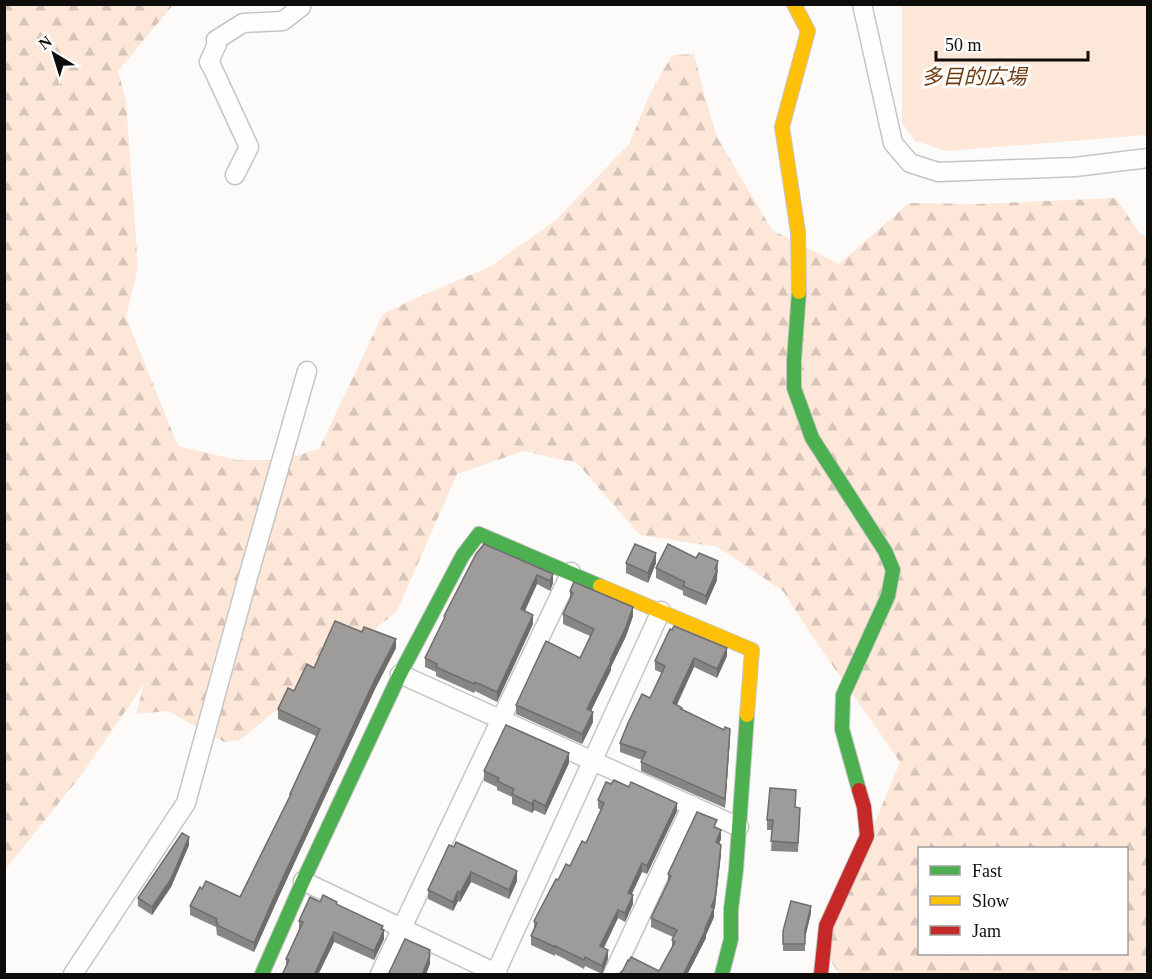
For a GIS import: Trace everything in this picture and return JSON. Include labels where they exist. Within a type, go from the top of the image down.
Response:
[{"type":"street","points":[[235,175],[249,147],[209,62],[217,44],[216,40],[243,23],[283,21],[301,7],[301,4]]},
{"type":"street","points":[[794,4],[808,31],[782,127],[798,232],[799,287],[794,388],[812,438],[885,551],[893,570],[888,596],[843,695],[842,729],[864,807],[867,836],[826,926],[821,975]]},
{"type":"street","points":[[862,4],[893,143],[910,163],[938,172],[1075,167],[1148,158]]},
{"type":"street","points":[[73,975],[186,803],[307,371]]},
{"type":"street","points":[[262,975],[303,881],[400,674],[463,555],[479,534],[752,650],[736,870],[731,909],[731,939],[722,975]]},
{"type":"street","points":[[380,975],[571,572]]},
{"type":"street","points":[[303,881],[496,974],[662,610]]},
{"type":"street","points":[[400,674],[739,826]]},
{"type":"street","points":[[614,975],[692,806]]},
{"type":"green space","points":[[5,5],[173,5],[118,71],[126,101],[138,267],[126,317],[178,446],[237,460],[283,460],[319,449],[383,314],[491,266],[556,220],[629,144],[651,92],[672,55],[694,54],[717,137],[772,230],[839,264],[909,203],[976,204],[1116,198],[1140,234],[1147,237],[1147,974],[839,974],[823,948],[900,762],[783,591],[718,547],[640,535],[577,463],[524,451],[457,474],[397,611],[240,740],[224,742],[168,711],[136,714],[144,684],[82,774],[5,870]]},
{"type":"green space","name":"多目的広場","points":[[902,5],[1147,5],[1147,135],[947,151],[915,141],[902,123]]},
{"type":"building","points":[[484,544],[553,574],[550,581],[537,575],[521,609],[533,615],[497,692],[436,667],[437,664],[425,658],[476,554]]},
{"type":"building","points":[[635,544],[656,553],[648,573],[626,563]]},
{"type":"building","points":[[668,544],[696,558],[699,553],[718,561],[715,569],[717,570],[706,596],[683,586],[685,582],[656,568]]},
{"type":"building","points":[[574,582],[633,607],[611,661],[587,709],[593,712],[582,734],[516,705],[546,641],[580,658],[594,629],[563,614],[573,593],[570,591]]},
{"type":"building","points":[[335,621],[362,632],[364,627],[396,639],[375,679],[254,943],[217,925],[217,919],[190,906],[200,887],[202,889],[206,881],[240,897],[320,729],[278,709],[288,688],[294,691],[307,664],[314,668]]},
{"type":"building","points":[[674,626],[727,648],[717,669],[694,658],[673,703],[724,730],[725,727],[730,729],[725,799],[641,762],[646,752],[620,743],[642,694],[650,698],[665,666],[655,661],[670,629],[672,630]]},
{"type":"building","points":[[506,725],[569,753],[545,806],[534,800],[532,804],[512,794],[514,789],[497,781],[499,778],[484,771]]},
{"type":"building","points":[[614,780],[629,787],[631,782],[677,803],[647,866],[642,863],[628,893],[633,895],[625,913],[618,910],[600,946],[608,950],[602,966],[531,936],[537,923],[534,921],[556,879],[558,880],[566,864],[570,866],[582,841],[586,843],[604,803],[598,800],[606,782],[611,784]]},
{"type":"building","points":[[770,788],[796,790],[795,807],[800,808],[798,843],[771,841],[773,820],[767,820]]},
{"type":"building","points":[[697,812],[717,820],[714,827],[721,830],[716,842],[721,845],[715,898],[711,907],[714,908],[706,929],[683,975],[618,975],[631,957],[659,971],[675,942],[672,940],[677,930],[651,918],[671,876],[668,874]]},
{"type":"building","points":[[182,833],[189,837],[171,879],[152,907],[138,898]]},
{"type":"building","points":[[456,842],[517,871],[509,890],[471,872],[453,902],[428,890],[449,845],[454,847]]},
{"type":"building","points":[[323,895],[337,902],[336,904],[383,926],[381,929],[384,930],[374,951],[334,932],[314,975],[282,975],[289,960],[286,959],[303,922],[299,921],[310,897],[320,902]]},
{"type":"building","points":[[791,901],[811,906],[805,930],[805,944],[783,944],[783,931]]},
{"type":"building","points":[[405,939],[430,950],[422,975],[388,975]]},
{"type":"traffic: fast","points":[[799,292],[794,388],[812,438],[885,551],[893,570],[888,596],[843,695],[842,729],[859,790]]},
{"type":"traffic: fast","points":[[262,974],[400,674],[463,555],[479,534],[600,586]]},
{"type":"traffic: fast","points":[[722,974],[731,939],[731,909],[747,715]]},
{"type":"traffic: slow","points":[[794,4],[808,31],[782,127],[798,232],[799,292]]},
{"type":"traffic: slow","points":[[600,586],[752,650],[747,715]]},
{"type":"traffic: jam","points":[[821,974],[826,926],[867,836],[864,807],[859,790]]}]
